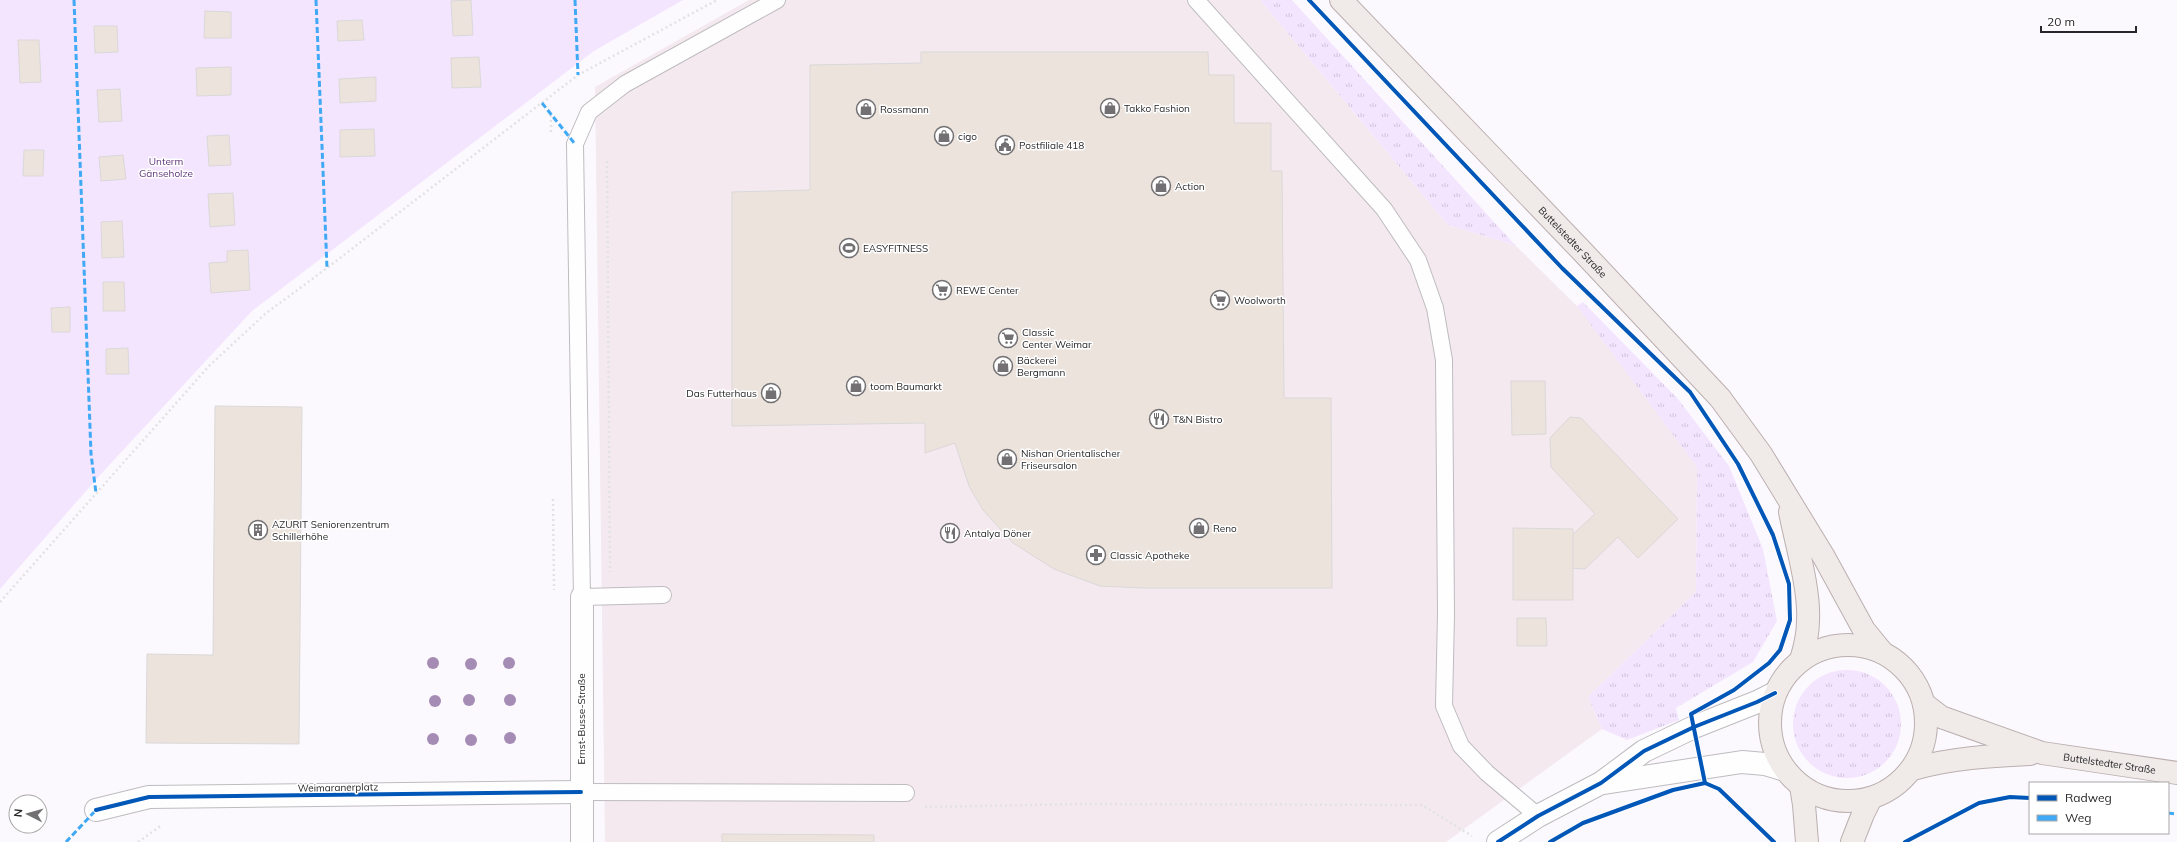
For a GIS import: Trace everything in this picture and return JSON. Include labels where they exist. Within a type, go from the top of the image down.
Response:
[{"type":"main road","name":"Buttelstedter Straße","points":[[1341,0],[1580,249],[1720,398],[1761,454],[1824,557],[1864,630],[1882,652]]},
{"type":"main road","points":[[1787,497],[1800,560],[1808,619],[1807,638],[1801,660]]},
{"type":"main road","points":[[1913,770],[1923,746],[1926,726],[1924,704],[1918,688],[1909,673],[1897,661],[1882,652],[1866,646],[1848,644],[1832,646],[1815,651],[1801,660],[1786,674],[1775,692],[1770,712],[1770,732],[1775,752],[1785,770],[1801,786],[1817,795],[1834,801],[1853,802],[1871,798],[1888,791],[1913,770],[1931,764],[1968,758],[2042,753]]},
{"type":"main road","points":[[1924,704],[1940,717],[2042,753]]},
{"type":"main road","name":"Buttelstedter Straße","points":[[2042,753],[2177,773]]},
{"type":"main road","points":[[1801,786],[1807,842]]},
{"type":"main road","points":[[1852,842],[1871,798]]},
{"type":"street","name":"Ernst-Busse-Straße","points":[[582,597],[582,842]]},
{"type":"street","points":[[1498,842],[1538,816],[1600,783],[1644,751],[1694,727],[1757,702],[1775,692]]},
{"type":"street","points":[[1600,783],[1742,762],[1764,764],[1785,770]]},
{"type":"street","name":"Weimaranerplatz","points":[[96,810],[149,797],[581,792]]},
{"type":"lane","points":[[663,595],[582,597],[575,144],[589,112],[625,84],[777,0]]},
{"type":"lane","points":[[1196,0],[1384,209],[1418,260],[1435,308],[1444,360],[1446,614],[1444,706],[1461,746],[1487,773],[1538,816]]},
{"type":"lane","points":[[581,792],[906,793]]},
{"type":"path","points":[[0,602],[209,366],[265,314],[578,76],[717,0]]},
{"type":"path","points":[[607,161],[610,597]]},
{"type":"path","points":[[906,793],[924,808],[1078,804],[1422,805],[1468,832]]},
{"type":"shaded area","points":[[749,0],[1260,0],[1448,225],[1515,245],[1582,311],[1697,467],[1696,592],[1588,697],[1602,729],[1446,842],[605,842],[595,87]]},
{"type":"green space","name":"Unterm Gänseholze","points":[[0,0],[683,0],[594,51],[252,311],[101,474],[0,589]]},
{"type":"green space","points":[[1260,0],[1292,0],[1515,245],[1448,225]]},
{"type":"green space","points":[[1583,302],[1678,399],[1729,466],[1763,549],[1777,621],[1753,662],[1676,708],[1679,720],[1627,740],[1602,729],[1588,697],[1696,592],[1697,467],[1577,306]]},
{"type":"green space","points":[[1847,670],[1868,674],[1885,686],[1897,703],[1901,724],[1897,745],[1885,762],[1868,774],[1847,778],[1826,774],[1809,762],[1797,745],[1793,724],[1797,703],[1809,686],[1826,674]]},
{"type":"building","points":[[471,0],[473,35],[453,36],[451,1]]},
{"type":"building","points":[[205,11],[231,12],[231,38],[204,38]]},
{"type":"building","points":[[362,20],[364,40],[338,41],[337,21]]},
{"type":"building","points":[[94,26],[117,26],[118,52],[95,53]]},
{"type":"building","points":[[18,40],[39,40],[41,82],[20,83]]},
{"type":"building","name":"Classic Center Weimar","points":[[921,52],[1208,52],[1209,75],[1234,75],[1234,123],[1271,123],[1271,171],[1282,171],[1284,398],[1331,398],[1332,588],[1144,588],[1100,586],[1054,569],[1013,543],[983,510],[969,486],[955,443],[925,453],[925,423],[732,426],[732,192],[810,190],[810,65],[921,63]]},
{"type":"building","points":[[479,57],[481,87],[452,88],[451,58]]},
{"type":"building","points":[[231,67],[231,95],[197,96],[196,68]]},
{"type":"building","points":[[376,77],[376,101],[340,103],[339,79]]},
{"type":"building","points":[[120,89],[122,121],[99,122],[97,90]]},
{"type":"building","points":[[374,129],[375,156],[340,157],[340,130]]},
{"type":"building","points":[[229,135],[231,165],[209,166],[207,136]]},
{"type":"building","points":[[24,150],[44,150],[43,176],[23,176]]},
{"type":"building","points":[[123,155],[126,179],[101,181],[99,157]]},
{"type":"building","points":[[233,193],[235,225],[210,227],[208,194]]},
{"type":"building","points":[[122,221],[124,257],[102,258],[101,222]]},
{"type":"building","points":[[248,250],[250,290],[211,293],[209,263],[227,262],[227,251]]},
{"type":"building","points":[[103,282],[124,282],[125,311],[103,311]]},
{"type":"building","points":[[70,307],[70,332],[52,332],[51,308]]},
{"type":"building","points":[[128,348],[129,374],[106,374],[106,349]]},
{"type":"building","points":[[1511,381],[1545,381],[1546,434],[1512,435]]},
{"type":"building","name":"AZURIT Seniorenzentrum Schillerhöhe","points":[[215,406],[302,407],[299,744],[146,743],[147,654],[213,655]]},
{"type":"building","points":[[1570,417],[1581,418],[1678,519],[1638,558],[1618,537],[1585,569],[1568,568],[1569,538],[1595,514],[1551,467],[1550,438]]},
{"type":"building","points":[[1513,528],[1573,529],[1573,600],[1513,600]]},
{"type":"building","points":[[1517,618],[1546,618],[1547,646],[1517,646]]},
{"type":"building","points":[[722,834],[874,835],[874,842],[722,842]]},
{"type":"marked path","points":[[74,0],[91,454],[96,493]]},
{"type":"marked path","points":[[316,0],[327,268]]},
{"type":"marked path","points":[[575,0],[578,75]]},
{"type":"marked path","points":[[542,103],[575,144]]},
{"type":"marked path","points":[[66,842],[96,810]]},
{"type":"marked path","points":[[2169,813],[2177,814]]},
{"type":"cycle path","points":[[1309,0],[1562,268],[1690,392],[1738,464],[1773,535],[1789,584],[1790,620],[1780,650],[1769,663],[1734,690],[1691,714],[1705,783]]},
{"type":"cycle path","points":[[1498,842],[1538,816],[1601,783],[1644,751],[1694,727],[1757,702],[1775,693]]},
{"type":"cycle path","points":[[1550,842],[1583,823],[1673,790],[1705,783],[1719,789],[1774,842]]},
{"type":"cycle path","points":[[96,810],[149,797],[581,792]]},
{"type":"cycle path","points":[[1905,842],[1979,803],[2010,797],[2029,798]]},
{"type":"place","name":"Takko Fashion","points":[[1110,108]]},
{"type":"place","name":"Rossmann","points":[[866,109]]},
{"type":"place","name":"cigo","points":[[944,136]]},
{"type":"place","name":"Postfiliale 418","points":[[1005,145]]},
{"type":"place","name":"Action","points":[[1161,186]]},
{"type":"place","name":"EASYFITNESS","points":[[849,248]]},
{"type":"place","name":"REWE Center","points":[[942,290]]},
{"type":"place","name":"Woolworth","points":[[1220,300]]},
{"type":"place","name":"Classic Center Weimar","points":[[1008,338]]},
{"type":"place","name":"Bäckerei Bergmann","points":[[1003,366]]},
{"type":"place","name":"toom Baumarkt","points":[[856,386]]},
{"type":"place","name":"Das Futterhaus","points":[[771,393]]},
{"type":"place","name":"T&N Bistro","points":[[1159,419]]},
{"type":"place","name":"Nishan Orientalischer Friseursalon","points":[[1007,459]]},
{"type":"place","name":"Reno","points":[[1199,528]]},
{"type":"place","name":"AZURIT Seniorenzentrum Schillerhöhe","points":[[258,530]]},
{"type":"place","name":"Antalya Döner","points":[[950,533]]},
{"type":"place","name":"Classic Apotheke","points":[[1096,555]]}]
